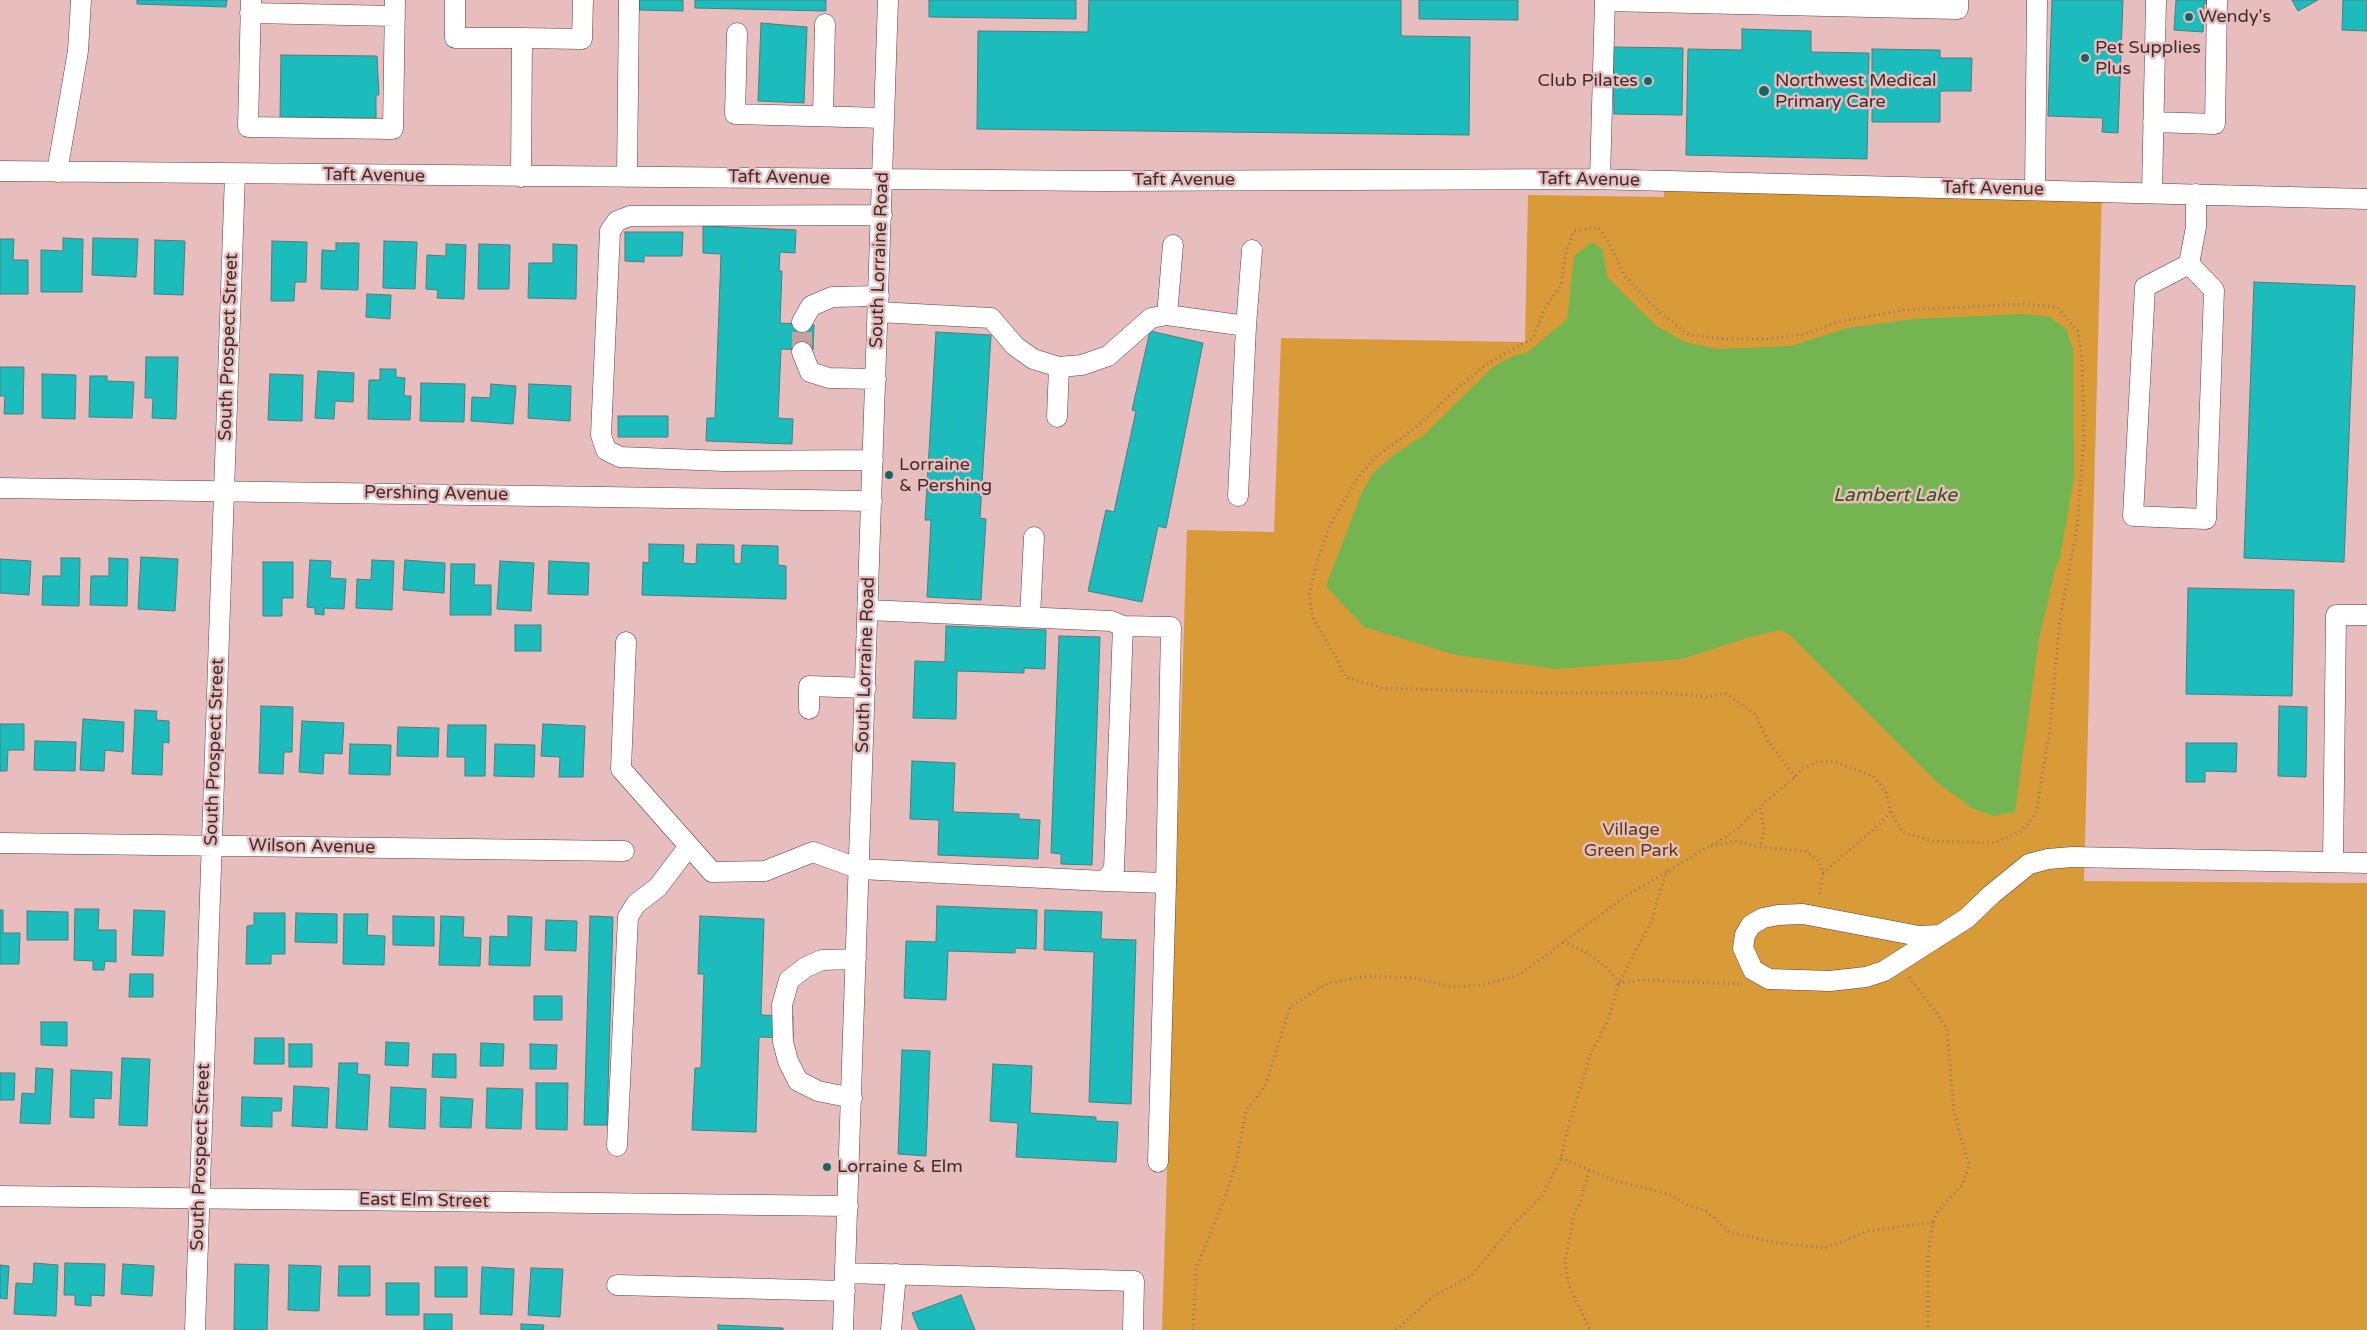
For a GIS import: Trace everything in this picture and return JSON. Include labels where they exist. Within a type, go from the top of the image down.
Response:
[{"type":"street","points":[[57,172],[78,51],[81,0]]},
{"type":"street","points":[[455,0],[455,38],[582,39],[583,0]]},
{"type":"street","points":[[627,177],[629,0]]},
{"type":"street","name":"South Lorraine Road","points":[[844,1330],[888,0]]},
{"type":"street","points":[[1600,179],[1605,1],[1958,9],[1958,0]]},
{"type":"street","points":[[2035,190],[2037,0]]},
{"type":"street","points":[[2152,193],[2156,0]]},
{"type":"street","points":[[2153,122],[2215,124],[2217,0]]},
{"type":"street","points":[[250,6],[395,8],[393,129],[248,127],[250,6]]},
{"type":"street","points":[[823,116],[825,24]]},
{"type":"street","points":[[737,33],[735,114],[884,118]]},
{"type":"street","points":[[521,177],[522,38]]},
{"type":"street","name":"Taft Avenue","points":[[0,172],[883,179],[1600,179],[2367,199]]},
{"type":"street","name":"South Prospect Street","points":[[196,1330],[235,174]]},
{"type":"street","points":[[2189,264],[2196,227],[2196,194]]},
{"type":"street","points":[[873,460],[724,460],[620,457],[606,450],[601,435],[610,231],[617,220],[630,216],[882,215]]},
{"type":"street","points":[[1167,316],[1174,245]]},
{"type":"street","points":[[1238,496],[1246,326],[1252,250]]},
{"type":"street","points":[[2189,264],[2214,290],[2206,519],[2133,516],[2145,287],[2189,264]]},
{"type":"street","points":[[802,322],[811,306],[832,297],[991,318],[1015,346],[1027,355],[1033,359],[1060,367],[1082,365],[1108,356],[1152,318],[1167,316],[1246,326]]},
{"type":"street","points":[[802,352],[810,372],[829,378],[876,379]]},
{"type":"street","points":[[1058,417],[1060,367]]},
{"type":"street","name":"Pershing Avenue","points":[[0,488],[872,501]]},
{"type":"street","points":[[1030,617],[1034,537]]},
{"type":"street","points":[[868,610],[1111,621],[1123,626],[1171,627],[1158,1162]]},
{"type":"street","points":[[2333,862],[2336,615],[2367,615]]},
{"type":"street","points":[[1105,881],[1114,869],[1123,626]]},
{"type":"street","points":[[626,642],[621,769],[712,872],[765,872],[813,852],[860,869],[1166,883]]},
{"type":"street","points":[[808,709],[809,686],[866,688]]},
{"type":"street","name":"Wilson Avenue","points":[[0,843],[624,851]]},
{"type":"street","points":[[617,1146],[628,917],[636,904],[658,887],[689,846]]},
{"type":"street","points":[[1940,935],[1919,936],[1803,914],[1778,915],[1763,918],[1751,925],[1745,935],[1743,948],[1753,970],[1769,979],[1830,981],[1866,977],[1884,972],[1967,918],[1992,894],[2029,864],[2048,859],[2072,857],[2367,863]]},
{"type":"street","points":[[852,1098],[818,1091],[798,1081],[788,1061],[783,1042],[782,1005],[789,980],[806,967],[822,960],[856,959]]},
{"type":"street","name":"East Elm Street","points":[[0,1196],[848,1206]]},
{"type":"street","points":[[891,1330],[896,1274]]},
{"type":"street","points":[[617,1285],[845,1282],[896,1274],[1134,1281],[1132,1330]]},
{"type":"path","points":[[1193,1330],[1196,1269],[1237,1159],[1246,1110],[1265,1087],[1290,1006],[1328,983],[1367,976],[1415,978],[1451,987],[1482,985],[1519,975],[1626,896],[1668,869],[1735,831],[1795,777],[1802,768],[1820,761],[1835,762],[1873,776],[1886,792],[1891,811],[1902,832],[1933,841],[1995,843],[2020,832],[2036,812],[2050,729],[2057,644],[2077,528],[2084,438],[2082,357],[2078,332],[2057,308],[2024,304],[1904,310],[1836,322],[1805,334],[1768,339],[1724,340],[1689,335],[1657,310],[1630,282],[1598,227],[1574,232],[1566,252],[1561,285],[1545,308],[1533,338],[1488,363],[1420,423],[1376,457],[1357,479],[1329,527],[1317,562],[1310,595],[1313,618],[1336,657],[1345,677],[1382,688],[1538,693],[1667,694],[1708,697],[1725,693],[1754,714],[1767,739],[1795,777]]},
{"type":"path","points":[[1760,807],[1764,830],[1760,847]]},
{"type":"path","points":[[1823,872],[1882,822],[1891,811]]},
{"type":"path","points":[[1708,847],[1734,841],[1760,847],[1805,852],[1819,861],[1823,872],[1816,917]]},
{"type":"path","points":[[1396,1330],[1434,1296],[1471,1276],[1513,1225],[1542,1196],[1561,1158],[1568,1127],[1591,1053],[1608,1021],[1619,983],[1652,920],[1668,869]]},
{"type":"path","points":[[1562,942],[1586,952],[1606,967],[1619,983]]},
{"type":"path","points":[[1895,964],[1916,984],[1947,1030],[1954,1112],[1969,1166],[1962,1186],[1938,1211],[1933,1222],[1928,1255],[1928,1330]]},
{"type":"path","points":[[1619,983],[1643,980],[1740,984],[1753,970]]},
{"type":"path","points":[[1561,1158],[1616,1181],[1669,1194],[1686,1204],[1706,1211],[1729,1232],[1777,1243],[1825,1248],[1868,1232],[1933,1222]]},
{"type":"path","points":[[1589,1171],[1574,1215],[1565,1262],[1569,1286],[1590,1330]]},
{"type":"green space","name":"Village Green Park","points":[[1664,184],[2102,189],[2084,881],[2367,883],[2367,1330],[1162,1330],[1187,530],[1274,532],[1281,338],[1525,342],[1528,195],[1664,197]]},
{"type":"water","name":"Lambert Lake","points":[[1592,242],[1603,250],[1607,277],[1655,325],[1685,342],[1717,349],[1792,346],[1847,328],[1914,319],[2023,314],[2050,317],[2067,330],[2073,349],[2074,477],[2060,558],[2056,566],[2039,639],[2015,812],[1993,816],[1972,808],[1939,784],[1791,636],[1780,630],[1750,637],[1682,659],[1556,669],[1456,655],[1364,627],[1326,586],[1362,492],[1374,472],[1395,454],[1424,435],[1493,367],[1513,356],[1528,352],[1567,319],[1574,256]]},
{"type":"building","points":[[137,0],[227,0],[226,7],[137,4]]},
{"type":"building","points":[[639,0],[683,0],[683,11],[639,10]]},
{"type":"building","points":[[695,0],[826,0],[826,11],[695,8]]},
{"type":"building","points":[[929,0],[1076,0],[1076,19],[929,17]]},
{"type":"building","points":[[1089,0],[1401,0],[1401,36],[1470,37],[1469,135],[977,129],[978,31],[1088,32]]},
{"type":"building","points":[[1419,0],[1518,0],[1518,20],[1419,19]]},
{"type":"building","name":"Pet Supplies Plus","points":[[2052,0],[2123,0],[2118,133],[2102,132],[2103,118],[2048,116]]},
{"type":"building","name":"Wendy's","points":[[2176,0],[2207,0],[2207,4],[2204,3],[2203,32],[2174,30]]},
{"type":"building","points":[[2292,0],[2318,0],[2298,11]]},
{"type":"building","points":[[2343,0],[2367,0],[2367,31],[2342,30]]},
{"type":"building","points":[[761,23],[807,27],[804,103],[758,101]]},
{"type":"building","points":[[1742,29],[1811,31],[1811,52],[1869,53],[1867,159],[1686,155],[1688,49],[1742,50]]},
{"type":"building","name":"Club Pilates","points":[[1613,47],[1683,48],[1682,115],[1614,114]]},
{"type":"building","points":[[1872,49],[1940,50],[1940,58],[1972,58],[1971,91],[1940,91],[1940,122],[1872,122]]},
{"type":"building","points":[[281,55],[377,56],[379,95],[376,95],[376,118],[280,117]]},
{"type":"building","points":[[703,226],[796,230],[795,253],[780,252],[779,271],[782,271],[780,323],[814,325],[813,350],[781,349],[778,418],[793,419],[792,444],[706,441],[707,418],[715,418],[721,254],[703,253]]},
{"type":"building","points":[[625,232],[683,232],[682,256],[644,256],[644,262],[625,261]]},
{"type":"building","points":[[63,238],[83,239],[82,292],[41,292],[41,250],[63,251]]},
{"type":"building","points":[[93,238],[138,239],[136,277],[92,275]]},
{"type":"building","points":[[0,239],[14,239],[13,260],[28,260],[28,294],[0,294]]},
{"type":"building","points":[[155,240],[185,241],[183,295],[154,294]]},
{"type":"building","points":[[272,241],[307,242],[306,282],[295,282],[294,301],[271,301]]},
{"type":"building","points":[[384,241],[417,242],[415,289],[383,288]]},
{"type":"building","points":[[336,243],[359,243],[358,290],[321,289],[322,250],[336,251]]},
{"type":"building","points":[[446,244],[466,245],[464,299],[437,298],[438,290],[426,289],[427,255],[446,256]]},
{"type":"building","points":[[479,244],[510,245],[509,289],[478,289]]},
{"type":"building","points":[[553,244],[577,245],[576,299],[528,298],[529,263],[553,263]]},
{"type":"building","points":[[2254,282],[2355,286],[2344,562],[2244,558]]},
{"type":"building","points":[[367,294],[391,295],[390,319],[366,317]]},
{"type":"building","points":[[1150,331],[1203,343],[1166,528],[1158,526],[1142,602],[1088,591],[1106,510],[1114,512],[1136,411],[1132,410]]},
{"type":"building","points":[[936,332],[991,335],[980,518],[986,519],[981,600],[927,597],[931,520],[925,520]]},
{"type":"building","points":[[146,357],[178,357],[176,419],[152,418],[153,398],[145,398]]},
{"type":"building","points":[[0,367],[24,367],[23,414],[4,414],[5,396],[0,396]]},
{"type":"building","points":[[380,369],[396,369],[396,377],[405,378],[404,396],[411,396],[410,420],[368,419],[369,380],[380,380]]},
{"type":"building","points":[[318,371],[354,373],[353,402],[335,401],[334,419],[315,418]]},
{"type":"building","points":[[42,374],[76,375],[75,419],[42,418]]},
{"type":"building","points":[[270,374],[303,375],[302,421],[268,420]]},
{"type":"building","points":[[90,376],[107,376],[107,381],[134,382],[132,418],[89,417]]},
{"type":"building","points":[[421,383],[465,384],[464,422],[420,421]]},
{"type":"building","points":[[491,384],[516,386],[513,424],[471,421],[472,397],[490,398]]},
{"type":"building","points":[[529,384],[571,386],[570,421],[528,418]]},
{"type":"building","points":[[618,416],[668,416],[668,437],[618,437]]},
{"type":"building","points":[[649,544],[684,545],[683,563],[696,564],[697,544],[734,545],[734,563],[741,564],[742,545],[778,546],[778,565],[786,566],[786,599],[642,595],[643,562],[649,563]]},
{"type":"building","points":[[141,557],[178,559],[175,611],[138,609]]},
{"type":"building","points":[[61,558],[80,558],[79,606],[42,605],[43,576],[61,576]]},
{"type":"building","points":[[109,558],[128,559],[127,606],[90,605],[91,576],[109,576]]},
{"type":"building","points":[[0,559],[31,561],[29,595],[0,593]]},
{"type":"building","points":[[310,560],[331,561],[330,578],[346,579],[344,609],[324,608],[324,615],[315,614],[315,608],[307,607]]},
{"type":"building","points":[[372,560],[394,561],[392,610],[356,608],[357,579],[371,580]]},
{"type":"building","points":[[405,560],[445,563],[444,593],[403,590]]},
{"type":"building","points":[[500,561],[534,563],[531,611],[497,609]]},
{"type":"building","points":[[549,561],[589,563],[588,595],[548,594]]},
{"type":"building","points":[[263,562],[293,562],[293,598],[282,598],[282,616],[263,616]]},
{"type":"building","points":[[451,564],[475,564],[474,585],[491,585],[491,615],[450,615]]},
{"type":"building","points":[[2188,588],[2294,590],[2292,696],[2186,694]]},
{"type":"building","points":[[515,625],[541,625],[541,651],[515,651]]},
{"type":"building","points":[[946,626],[1046,630],[1045,669],[1024,668],[1024,673],[957,671],[956,719],[913,718],[915,661],[945,662]]},
{"type":"building","points":[[1059,636],[1100,637],[1092,865],[1061,864],[1061,854],[1051,853]]},
{"type":"building","points":[[261,706],[293,707],[292,752],[284,752],[283,774],[259,773]]},
{"type":"building","points":[[2279,706],[2307,707],[2306,777],[2278,776]]},
{"type":"building","points":[[135,710],[157,711],[156,720],[169,721],[169,743],[163,742],[162,775],[132,774]]},
{"type":"building","points":[[83,719],[124,722],[123,752],[105,750],[104,771],[80,770]]},
{"type":"building","points":[[302,721],[344,723],[342,754],[324,753],[323,774],[299,772]]},
{"type":"building","points":[[0,724],[24,724],[24,750],[8,750],[7,771],[0,771]]},
{"type":"building","points":[[543,724],[585,726],[583,777],[559,777],[560,757],[541,756]]},
{"type":"building","points":[[448,725],[486,725],[485,776],[465,776],[465,757],[447,757]]},
{"type":"building","points":[[398,727],[439,728],[438,757],[397,756]]},
{"type":"building","points":[[35,741],[76,742],[75,771],[34,770]]},
{"type":"building","points":[[2186,743],[2237,743],[2236,772],[2205,771],[2205,782],[2186,782]]},
{"type":"building","points":[[350,744],[391,745],[390,775],[349,774]]},
{"type":"building","points":[[495,744],[535,745],[534,777],[494,776]]},
{"type":"building","points":[[912,761],[955,763],[953,812],[1019,814],[1019,819],[1040,820],[1038,859],[938,855],[939,820],[910,819]]},
{"type":"building","points":[[937,906],[1037,910],[1036,949],[1015,948],[1015,953],[948,951],[946,1000],[904,998],[906,941],[936,942]]},
{"type":"building","points":[[75,909],[99,909],[98,930],[116,930],[116,962],[105,961],[104,970],[93,970],[93,961],[74,960]]},
{"type":"building","points":[[0,910],[3,910],[3,933],[20,933],[19,964],[0,964]]},
{"type":"building","points":[[134,910],[165,911],[163,956],[132,955]]},
{"type":"building","points":[[1045,910],[1102,912],[1101,939],[1136,940],[1131,1104],[1089,1102],[1094,952],[1044,950]]},
{"type":"building","points":[[27,911],[68,912],[68,940],[27,940]]},
{"type":"building","points":[[254,913],[285,913],[285,954],[271,954],[271,964],[246,964],[247,926],[254,925]]},
{"type":"building","points":[[296,913],[337,914],[337,943],[295,942]]},
{"type":"building","points":[[344,914],[368,914],[367,935],[385,936],[384,965],[343,964]]},
{"type":"building","points":[[393,916],[434,917],[434,946],[393,945]]},
{"type":"building","points":[[441,916],[464,917],[463,937],[481,938],[480,966],[439,965]]},
{"type":"building","points":[[508,916],[532,917],[530,966],[489,965],[490,936],[508,937]]},
{"type":"building","points":[[590,916],[613,917],[607,1125],[584,1125]]},
{"type":"building","points":[[700,916],[764,919],[761,1015],[793,1016],[793,1038],[759,1037],[756,1132],[692,1130],[695,1068],[701,1068],[704,974],[698,974]]},
{"type":"building","points":[[546,920],[577,921],[576,951],[545,950]]},
{"type":"building","points":[[130,974],[153,974],[153,997],[129,997]]},
{"type":"building","points":[[534,996],[562,996],[562,1020],[534,1020]]},
{"type":"building","points":[[41,1022],[67,1022],[67,1046],[41,1045]]},
{"type":"building","points":[[255,1038],[284,1038],[284,1064],[254,1064]]},
{"type":"building","points":[[386,1042],[409,1043],[408,1066],[385,1065]]},
{"type":"building","points":[[481,1043],[504,1044],[503,1066],[480,1066]]},
{"type":"building","points":[[289,1044],[312,1044],[312,1067],[289,1067]]},
{"type":"building","points":[[530,1044],[557,1045],[556,1069],[530,1069]]},
{"type":"building","points":[[902,1050],[930,1051],[926,1156],[898,1154]]},
{"type":"building","points":[[433,1054],[456,1054],[456,1078],[432,1077]]},
{"type":"building","points":[[122,1058],[150,1059],[147,1126],[119,1125]]},
{"type":"building","points":[[339,1063],[358,1063],[357,1074],[370,1075],[367,1130],[336,1128]]},
{"type":"building","points":[[993,1064],[1032,1066],[1030,1113],[1096,1117],[1096,1121],[1118,1122],[1116,1162],[1016,1157],[1018,1123],[990,1121]]},
{"type":"building","points":[[36,1068],[53,1069],[50,1124],[20,1123],[22,1093],[35,1094]]},
{"type":"building","points":[[71,1070],[112,1072],[111,1099],[94,1098],[94,1118],[70,1117]]},
{"type":"building","points":[[0,1073],[15,1073],[14,1100],[0,1100]]},
{"type":"building","points":[[536,1083],[568,1083],[567,1130],[536,1129]]},
{"type":"building","points":[[294,1086],[329,1088],[327,1128],[292,1126]]},
{"type":"building","points":[[391,1087],[426,1089],[425,1129],[389,1127]]},
{"type":"building","points":[[487,1088],[523,1089],[521,1129],[486,1128]]},
{"type":"building","points":[[242,1097],[282,1098],[281,1111],[272,1111],[272,1127],[241,1126]]},
{"type":"building","points":[[441,1097],[473,1099],[471,1128],[440,1127]]},
{"type":"building","points":[[34,1263],[58,1265],[56,1316],[14,1314],[16,1283],[33,1284]]},
{"type":"building","points":[[65,1263],[105,1264],[104,1296],[91,1295],[91,1306],[75,1305],[75,1295],[64,1295]]},
{"type":"building","points":[[123,1264],[154,1266],[152,1296],[121,1294]]},
{"type":"building","points":[[235,1264],[269,1265],[267,1330],[234,1330]]},
{"type":"building","points":[[0,1265],[9,1266],[7,1299],[0,1298]]},
{"type":"building","points":[[289,1265],[321,1266],[319,1311],[288,1310]]},
{"type":"building","points":[[339,1266],[370,1266],[370,1296],[338,1296]]},
{"type":"building","points":[[435,1267],[467,1267],[467,1297],[435,1297]]},
{"type":"building","points":[[482,1267],[514,1269],[512,1315],[480,1314]]},
{"type":"building","points":[[531,1268],[563,1269],[560,1317],[528,1315]]},
{"type":"building","points":[[386,1283],[419,1283],[419,1315],[386,1315]]},
{"type":"building","points":[[961,1295],[975,1330],[919,1330],[912,1313]]},
{"type":"building","points":[[424,1314],[452,1314],[452,1330],[424,1330]]},
{"type":"building","points":[[521,1324],[544,1325],[543,1330],[521,1330]]},
{"type":"building","points":[[718,1325],[783,1328],[783,1330],[718,1330]]},
{"type":"tunnel","points":[[802,322],[802,352]]},
{"type":"place","name":"Wendy's","points":[[2189,17]]},
{"type":"place","name":"Pet Supplies Plus","points":[[2085,58]]},
{"type":"place","name":"Club Pilates","points":[[1648,81]]},
{"type":"place","name":"Northwest Medical Primary Care","points":[[1764,91]]},
{"type":"place","name":"Lorraine & Pershing","points":[[889,475]]},
{"type":"place","name":"Lorraine & Elm","points":[[827,1167]]}]
